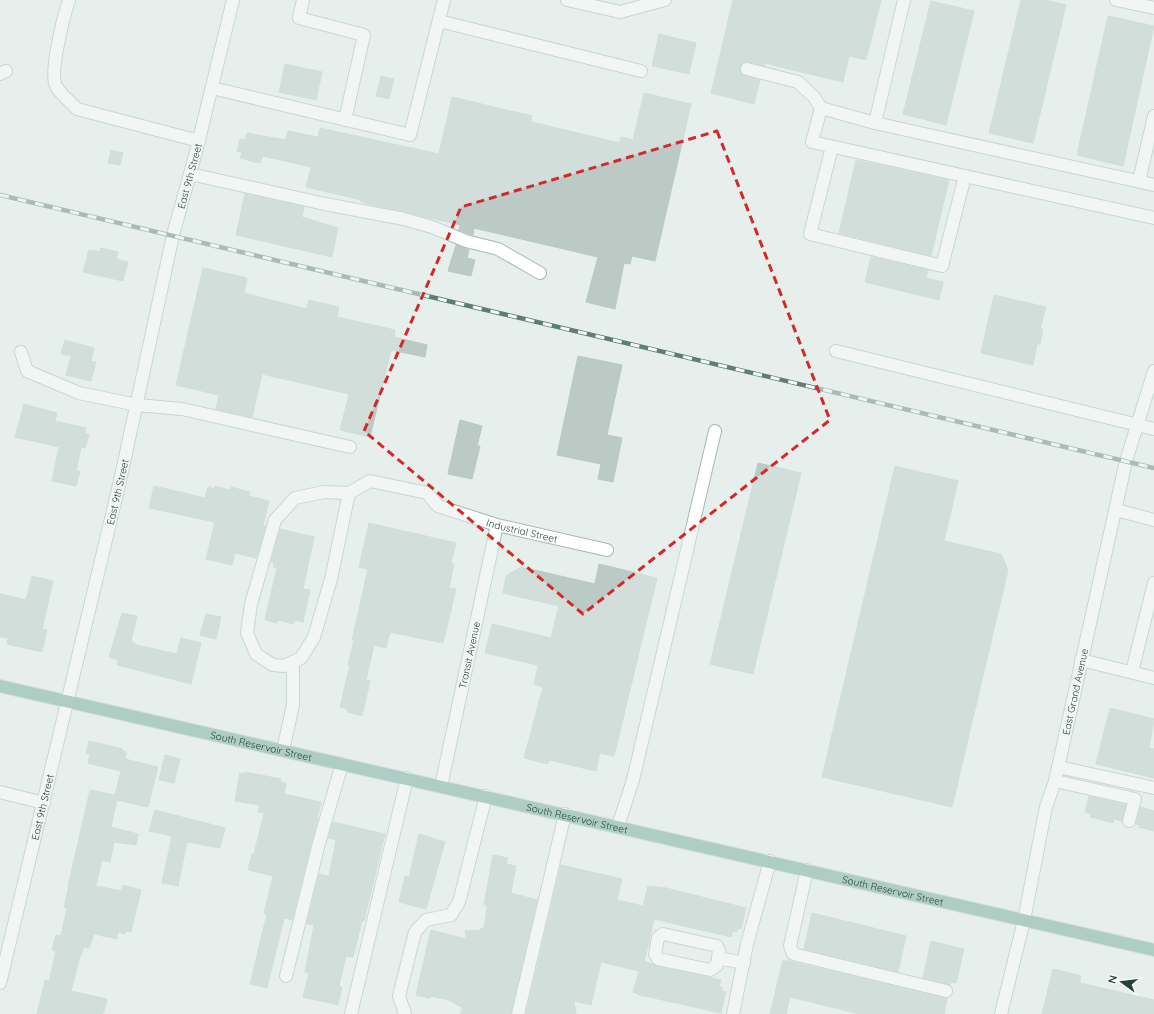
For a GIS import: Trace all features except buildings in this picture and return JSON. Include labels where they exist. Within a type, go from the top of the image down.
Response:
[{"type":"main road","name":"South Reservoir Street","points":[[0,686],[618,826],[1154,950]]},
{"type":"street","points":[[69,0],[53,70],[55,85],[77,109],[199,140]]},
{"type":"street","name":"East 9th Street","points":[[0,983],[68,702],[137,405],[173,236],[199,140],[233,0]]},
{"type":"street","points":[[303,0],[299,18],[364,35],[345,120]]},
{"type":"street","points":[[212,88],[410,135],[444,0]]},
{"type":"street","points":[[567,0],[620,12],[665,0]]},
{"type":"street","points":[[875,123],[904,0]]},
{"type":"street","points":[[1116,0],[1154,8]]},
{"type":"street","points":[[439,21],[641,71]]},
{"type":"street","points":[[747,70],[798,82],[814,97],[821,108],[875,123],[1154,185]]},
{"type":"street","points":[[821,108],[812,142],[1154,218]]},
{"type":"street","points":[[1139,181],[1154,116]]},
{"type":"street","points":[[832,147],[810,234],[942,266],[965,176]]},
{"type":"street","points":[[190,174],[425,225],[466,241],[498,249],[540,273]]},
{"type":"street","points":[[836,351],[1154,429]]},
{"type":"street","points":[[21,352],[27,371],[79,393],[137,405],[182,409],[350,447]]},
{"type":"street","name":"East Grand Avenue","points":[[1001,1014],[1024,920],[1046,807],[1055,781],[1126,461],[1154,371]]},
{"type":"street","points":[[618,826],[633,780],[715,431]]},
{"type":"street","name":"Industrial Street","points":[[349,493],[370,481],[427,493],[438,506],[497,525],[607,550]]},
{"type":"street","points":[[324,492],[349,493],[331,579],[314,637],[301,658],[284,666],[273,665],[256,654],[247,633],[251,604],[275,520],[294,498],[324,492]]},
{"type":"street","points":[[1116,510],[1154,520]]},
{"type":"street","name":"Transit Avenue","points":[[441,786],[497,525]]},
{"type":"street","points":[[1132,672],[1154,583]]},
{"type":"street","points":[[1081,660],[1154,678]]},
{"type":"street","points":[[283,750],[293,705],[293,662]]},
{"type":"street","points":[[286,976],[319,843],[342,764]]},
{"type":"street","points":[[1058,767],[1154,788]]},
{"type":"street","points":[[351,1014],[407,778]]},
{"type":"street","points":[[1055,781],[1135,799],[1129,821]]},
{"type":"street","points":[[0,792],[44,803]]},
{"type":"street","points":[[405,1014],[399,996],[415,932],[426,920],[451,915],[459,902],[486,796]]},
{"type":"street","points":[[518,1014],[565,814]]},
{"type":"street","points":[[732,1014],[747,944],[770,861]]},
{"type":"street","points":[[807,870],[790,946],[793,954],[946,991]]},
{"type":"street","points":[[663,934],[717,946],[720,950],[718,958],[717,965],[710,970],[663,960],[658,958],[655,954],[658,938],[663,934]]},
{"type":"street","points":[[718,958],[744,963]]},
{"type":"highlighted area","points":[[717,131],[830,420],[583,614],[364,431],[461,207]]},
{"type":"railway","points":[[0,195],[1154,468]]}]
